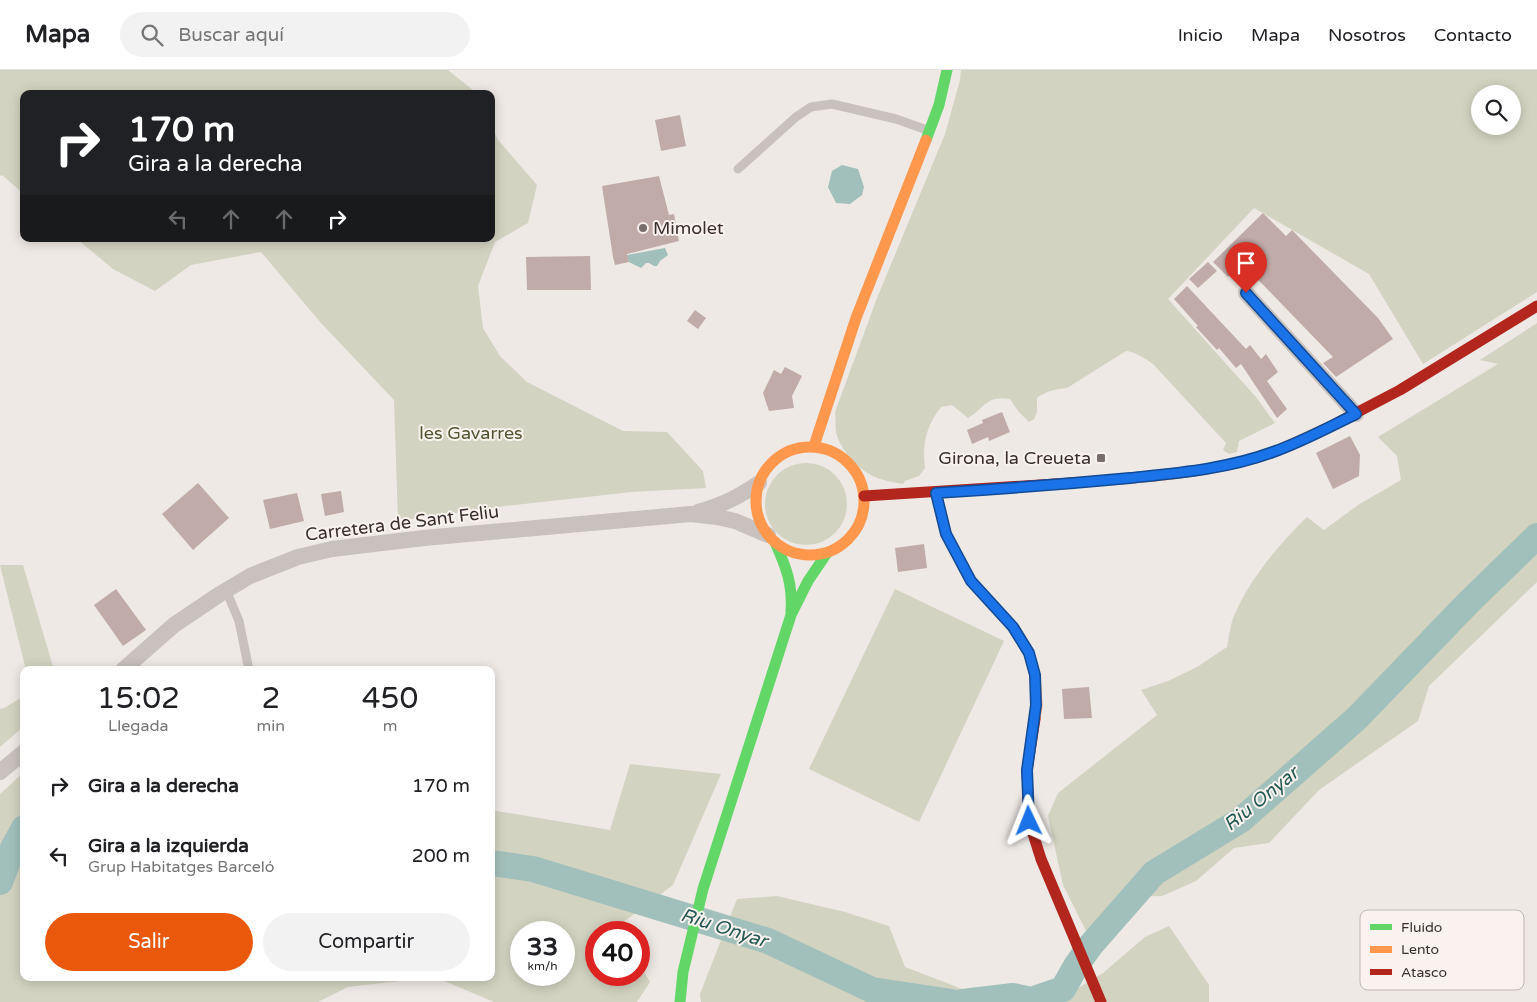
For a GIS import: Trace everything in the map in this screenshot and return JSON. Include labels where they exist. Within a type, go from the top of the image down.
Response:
[{"type":"main road","points":[[814,446],[856,318],[930,131],[939,105],[947,70]]},
{"type":"main road","points":[[864,496],[1093,482],[1185,472],[1224,465],[1273,452],[1333,426],[1397,392],[1537,306]]},
{"type":"main road","points":[[771,539],[790,551],[809,555],[827,552],[843,544],[855,531],[863,514],[864,496],[860,479],[851,465],[830,450],[814,446],[797,448],[781,454],[768,466],[759,483],[756,510],[763,528],[771,539],[789,575],[792,594],[791,615]]},
{"type":"main road","points":[[936,493],[946,534],[971,581],[1013,627],[1029,653],[1035,675],[1036,705],[1027,770],[1029,821],[1041,860],[1101,1002]]},
{"type":"main road","points":[[680,1002],[683,972],[692,930],[721,830],[791,615],[808,581],[827,552]]},
{"type":"street","points":[[1246,293],[1356,414]]},
{"type":"street","name":"Carretera de Sant Feliu","points":[[691,514],[737,498],[759,483]]},
{"type":"street","name":"Carretera de Sant Feliu","points":[[128,666],[174,625],[250,576],[298,557],[332,549],[482,532],[691,514],[735,521],[771,539]]},
{"type":"street","points":[[0,772],[20,755]]},
{"type":"lane","points":[[738,170],[796,117],[811,107],[832,104],[896,119],[930,131]]},
{"type":"lane","points":[[226,590],[239,621],[248,666]]},
{"type":"green space","points":[[0,70],[448,70],[473,90],[20,90],[20,191],[2,175],[0,176]]},
{"type":"green space","points":[[961,70],[1537,70],[1537,292],[1423,364],[1369,274],[1254,208],[1168,299],[1256,397],[1275,423],[1239,441],[1237,452],[1229,454],[1223,450],[1226,443],[1153,364],[1137,354],[1126,351],[1067,388],[1051,391],[1037,398],[1037,412],[1034,419],[1029,422],[1010,399],[996,399],[986,403],[968,418],[952,405],[941,407],[932,421],[926,436],[924,451],[925,468],[919,476],[905,481],[903,484],[877,478],[859,466],[841,444],[836,432],[835,412],[877,298],[945,134]]},
{"type":"green space","name":"les Gavarres","points":[[495,134],[498,140],[537,185],[528,223],[495,242]]},
{"type":"green space","name":"les Gavarres","points":[[81,242],[495,242],[478,286],[483,328],[500,356],[527,382],[623,431],[667,432],[703,471],[706,488],[632,492],[505,506],[398,521],[394,400],[321,323],[261,252],[191,265],[155,291],[113,269]]},
{"type":"green space","points":[[1537,323],[1537,582],[1429,686],[1418,721],[1319,790],[1269,843],[1234,848],[1196,881],[1162,896],[1118,897],[1088,935],[1063,885],[1048,816],[1058,793],[1157,715],[1141,690],[1168,681],[1197,667],[1227,647],[1233,620],[1240,603],[1256,576],[1286,539],[1307,517],[1324,530],[1358,505],[1401,480],[1397,456],[1378,437],[1498,364],[1480,360]]},
{"type":"green space","points":[[806,463],[822,466],[835,475],[844,488],[847,504],[844,520],[835,533],[822,542],[806,545],[790,542],[777,533],[768,520],[765,504],[768,488],[777,475],[790,466]]},
{"type":"green space","points":[[0,565],[23,565],[53,666],[25,666]]},
{"type":"green space","points":[[895,589],[1004,641],[919,822],[809,769]]},
{"type":"green space","points":[[20,698],[20,730],[0,747],[0,709]]},
{"type":"green space","points":[[630,764],[721,774],[673,885],[625,921],[585,921],[585,986],[647,986],[637,1002],[494,1002],[444,981],[495,981],[495,811],[610,830]]},
{"type":"green space","points":[[20,776],[20,981],[400,981],[348,987],[318,1002],[0,1002],[0,794]]},
{"type":"green space","points":[[777,896],[845,912],[889,926],[905,967],[996,1002],[701,1002],[700,994],[737,899]]},
{"type":"green space","points":[[1169,926],[1209,985],[1209,1002],[1050,1002],[1058,1000],[1103,973],[1145,937]]},
{"type":"water","points":[[842,165],[858,169],[864,187],[862,195],[850,204],[836,203],[828,187],[832,171]]},
{"type":"water","points":[[665,248],[668,255],[657,266],[646,263],[641,268],[629,262],[627,255]]},
{"type":"building","points":[[680,115],[686,146],[661,151],[655,120]]},
{"type":"building","name":"Mimolet","points":[[659,176],[669,215],[674,214],[679,241],[627,254],[629,262],[615,265],[602,186]]},
{"type":"building","points":[[1263,213],[1286,236],[1292,230],[1378,318],[1393,339],[1336,377],[1323,363],[1333,357],[1243,264],[1228,277],[1213,262]]},
{"type":"building","points":[[590,256],[591,290],[527,290],[526,257]]},
{"type":"building","points":[[1208,262],[1217,271],[1198,288],[1189,279]]},
{"type":"building","points":[[1187,286],[1246,349],[1250,345],[1261,359],[1266,354],[1278,372],[1267,381],[1287,409],[1277,418],[1241,364],[1236,368],[1219,348],[1217,350],[1174,299]]},
{"type":"building","points":[[695,310],[706,318],[698,329],[687,321]]},
{"type":"building","points":[[785,367],[802,376],[792,396],[794,408],[769,411],[763,393],[774,370],[781,374]]},
{"type":"building","points":[[1002,412],[1010,432],[989,441],[988,437],[972,444],[967,430],[983,423],[982,420]]},
{"type":"building","points":[[1350,436],[1360,455],[1359,476],[1333,489],[1316,453]]},
{"type":"building","points":[[198,483],[229,518],[193,550],[162,514]]},
{"type":"building","points":[[341,491],[344,512],[325,516],[321,494]]},
{"type":"building","points":[[297,493],[304,521],[270,529],[263,500]]},
{"type":"building","points":[[924,544],[927,568],[898,572],[895,548]]},
{"type":"building","points":[[116,589],[146,630],[123,646],[94,605]]},
{"type":"building","points":[[1089,687],[1092,718],[1064,719],[1062,689]]},
{"type":"waterway","name":"Riu Onyar","points":[[963,1002],[1013,996],[1031,1000],[1063,989],[1090,946],[1154,873],[1241,820],[1357,718],[1468,603],[1537,536]]},
{"type":"waterway","name":"Riu Onyar","points":[[0,882],[20,835]]},
{"type":"waterway","name":"Riu Onyar","points":[[495,864],[533,869],[768,941],[872,990],[952,1002]]},
{"type":"traffic: fast","points":[[926,140],[939,105],[947,70]]},
{"type":"traffic: fast","points":[[775,542],[788,576],[791,593],[791,612]]},
{"type":"traffic: fast","points":[[680,1002],[683,972],[703,889],[791,615],[808,581],[827,553]]},
{"type":"traffic: slow","points":[[814,446],[856,318],[926,140]]},
{"type":"traffic: slow","points":[[1071,483],[1164,475],[1233,464],[1275,451],[1333,425]]},
{"type":"traffic: slow","points":[[810,447],[831,451],[848,463],[860,480],[864,501],[860,522],[848,539],[831,551],[810,555],[789,551],[772,539],[760,522],[756,501],[760,480],[772,463],[789,451],[810,447]]},
{"type":"traffic: slow","points":[[936,493],[946,534],[971,581],[1013,627],[1029,653],[1035,675],[1037,705],[1035,719]]},
{"type":"traffic: jam","points":[[1333,425],[1400,390],[1537,306]]},
{"type":"traffic: jam","points":[[864,496],[1071,483]]},
{"type":"traffic: jam","points":[[1035,719],[1027,770],[1029,821],[1041,859],[1101,1002]]},
{"type":"place","name":"Mimolet","points":[[643,228]]},
{"type":"place","name":"Girona, la Creueta","points":[[1101,458]]},
{"type":"route","points":[[1029,821],[1027,770],[1036,705],[1035,675],[1029,653],[1013,627],[971,581],[946,534],[936,493],[1093,482],[1185,472],[1233,463],[1273,452],[1356,414],[1246,293]]}]
